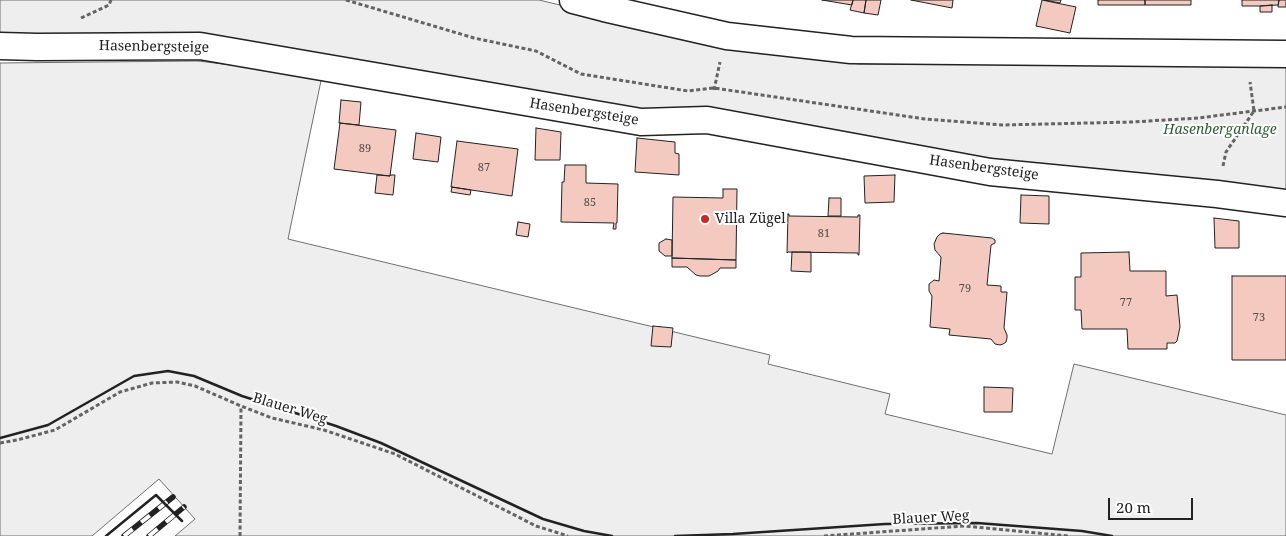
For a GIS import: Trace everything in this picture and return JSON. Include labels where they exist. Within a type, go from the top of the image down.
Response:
[{"type":"street","points":[[573,0],[727,36],[851,50],[1286,54]]},
{"type":"street","name":"Hasenbergsteige","points":[[0,46],[200,46],[641,122],[707,120],[990,172],[1217,194],[1286,203]]},
{"type":"path","points":[[78,19],[109,5],[111,0]]},
{"type":"path","points":[[346,0],[474,38],[536,51],[581,74],[688,91],[714,88],[925,119],[1002,125],[1142,122],[1198,118],[1286,107]]},
{"type":"path","points":[[707,120],[727,36]]},
{"type":"path","points":[[1217,194],[1226,152],[1254,111],[1247,54]]},
{"type":"path","name":"Blauer Weg","points":[[0,443],[56,430],[120,392],[152,383],[177,382],[195,386],[272,418],[324,430],[395,454],[536,526],[568,536]]},
{"type":"path","points":[[240,536],[241,406]]},
{"type":"path","name":"Blauer Weg","points":[[824,536],[964,526],[1070,536]]},
{"type":"green space","name":"Hasenberganlage","points":[[0,0],[539,0],[731,46],[859,64],[1286,65],[1286,203],[642,118],[200,44],[0,44]]},
{"type":"green space","points":[[198,61],[322,76],[288,239],[770,355],[768,364],[890,394],[885,414],[1052,454],[1074,364],[1286,415],[1286,536],[175,536],[195,519],[159,479],[92,536],[0,536],[0,63]]},
{"type":"building","points":[[822,0],[853,0],[852,5]]},
{"type":"building","points":[[853,0],[866,0],[864,13],[850,10]]},
{"type":"building","points":[[866,0],[881,0],[878,15],[864,13]]},
{"type":"building","points":[[911,0],[953,0],[952,8]]},
{"type":"building","points":[[1042,0],[1076,7],[1070,33],[1036,26]]},
{"type":"building","points":[[1044,0],[1061,0],[1060,3]]},
{"type":"building","points":[[1098,0],[1145,0],[1145,5],[1098,5]]},
{"type":"building","points":[[1145,0],[1191,0],[1191,5],[1145,5]]},
{"type":"building","points":[[1242,0],[1279,0],[1278,5],[1242,6]]},
{"type":"building","points":[[1279,0],[1286,0],[1286,7],[1278,7]]},
{"type":"building","points":[[1272,5],[1272,12],[1260,12],[1260,6]]},
{"type":"building","points":[[341,100],[361,102],[359,125],[339,123]]},
{"type":"building","points":[[340,123],[396,130],[390,176],[334,169]]},
{"type":"building","points":[[536,128],[561,132],[560,160],[535,160]]},
{"type":"building","points":[[416,133],[441,137],[438,162],[413,159]]},
{"type":"building","points":[[637,138],[675,142],[675,153],[679,154],[679,175],[635,172]]},
{"type":"building","points":[[457,141],[518,149],[512,196],[451,187]]},
{"type":"building","points":[[565,165],[586,165],[586,183],[618,184],[616,229],[613,229],[614,223],[561,222],[562,182],[564,182]]},
{"type":"building","points":[[377,175],[395,175],[393,195],[375,193]]},
{"type":"building","points":[[895,175],[894,202],[865,203],[864,176]]},
{"type":"building","points":[[452,187],[471,190],[470,195],[451,192]]},
{"type":"building","name":"Villa Zügel","points":[[723,189],[737,189],[736,260],[672,258],[673,197],[723,198]]},
{"type":"building","points":[[1021,195],[1049,196],[1049,224],[1020,223]]},
{"type":"building","points":[[829,198],[841,198],[841,216],[828,216]]},
{"type":"building","points":[[788,214],[789,216],[858,217],[860,215],[859,255],[858,253],[787,253]]},
{"type":"building","points":[[1214,218],[1239,221],[1239,248],[1215,248]]},
{"type":"building","points":[[518,222],[530,224],[528,237],[516,235]]},
{"type":"building","points":[[943,233],[992,238],[995,240],[995,243],[991,245],[987,285],[1001,286],[1001,292],[1007,292],[1004,328],[1007,338],[1003,344],[995,344],[991,339],[949,335],[950,329],[930,327],[932,296],[929,291],[929,284],[934,280],[939,281],[941,257],[935,250],[934,244],[937,237]]},
{"type":"building","points":[[666,239],[672,240],[672,256],[665,256],[659,251],[659,243]]},
{"type":"building","points":[[792,252],[811,252],[811,272],[791,271]]},
{"type":"building","points":[[1129,252],[1130,271],[1166,271],[1166,296],[1177,295],[1180,327],[1177,341],[1175,343],[1167,343],[1167,349],[1128,349],[1127,329],[1082,329],[1081,310],[1075,310],[1075,277],[1081,277],[1081,253]]},
{"type":"building","points":[[672,258],[736,260],[736,268],[720,268],[709,276],[700,276],[687,267],[672,267]]},
{"type":"building","points":[[1232,276],[1286,276],[1286,360],[1232,360]]},
{"type":"building","points":[[653,326],[673,328],[671,347],[651,346]]},
{"type":"building","points":[[984,387],[1013,388],[1012,412],[984,412]]},
{"type":"railway","points":[[124,536],[173,497]]},
{"type":"railway","points":[[149,536],[184,507]]},
{"type":"wall","points":[[0,438],[48,425],[134,376],[168,371],[194,376],[242,396],[336,426],[381,443],[543,519],[584,531],[612,536]]},
{"type":"wall","points":[[106,536],[156,495],[182,521]]},
{"type":"wall","points":[[675,536],[885,524],[977,523],[1082,531],[1112,536]]},
{"type":"place","name":"Villa Zügel","points":[[705,219]]}]
